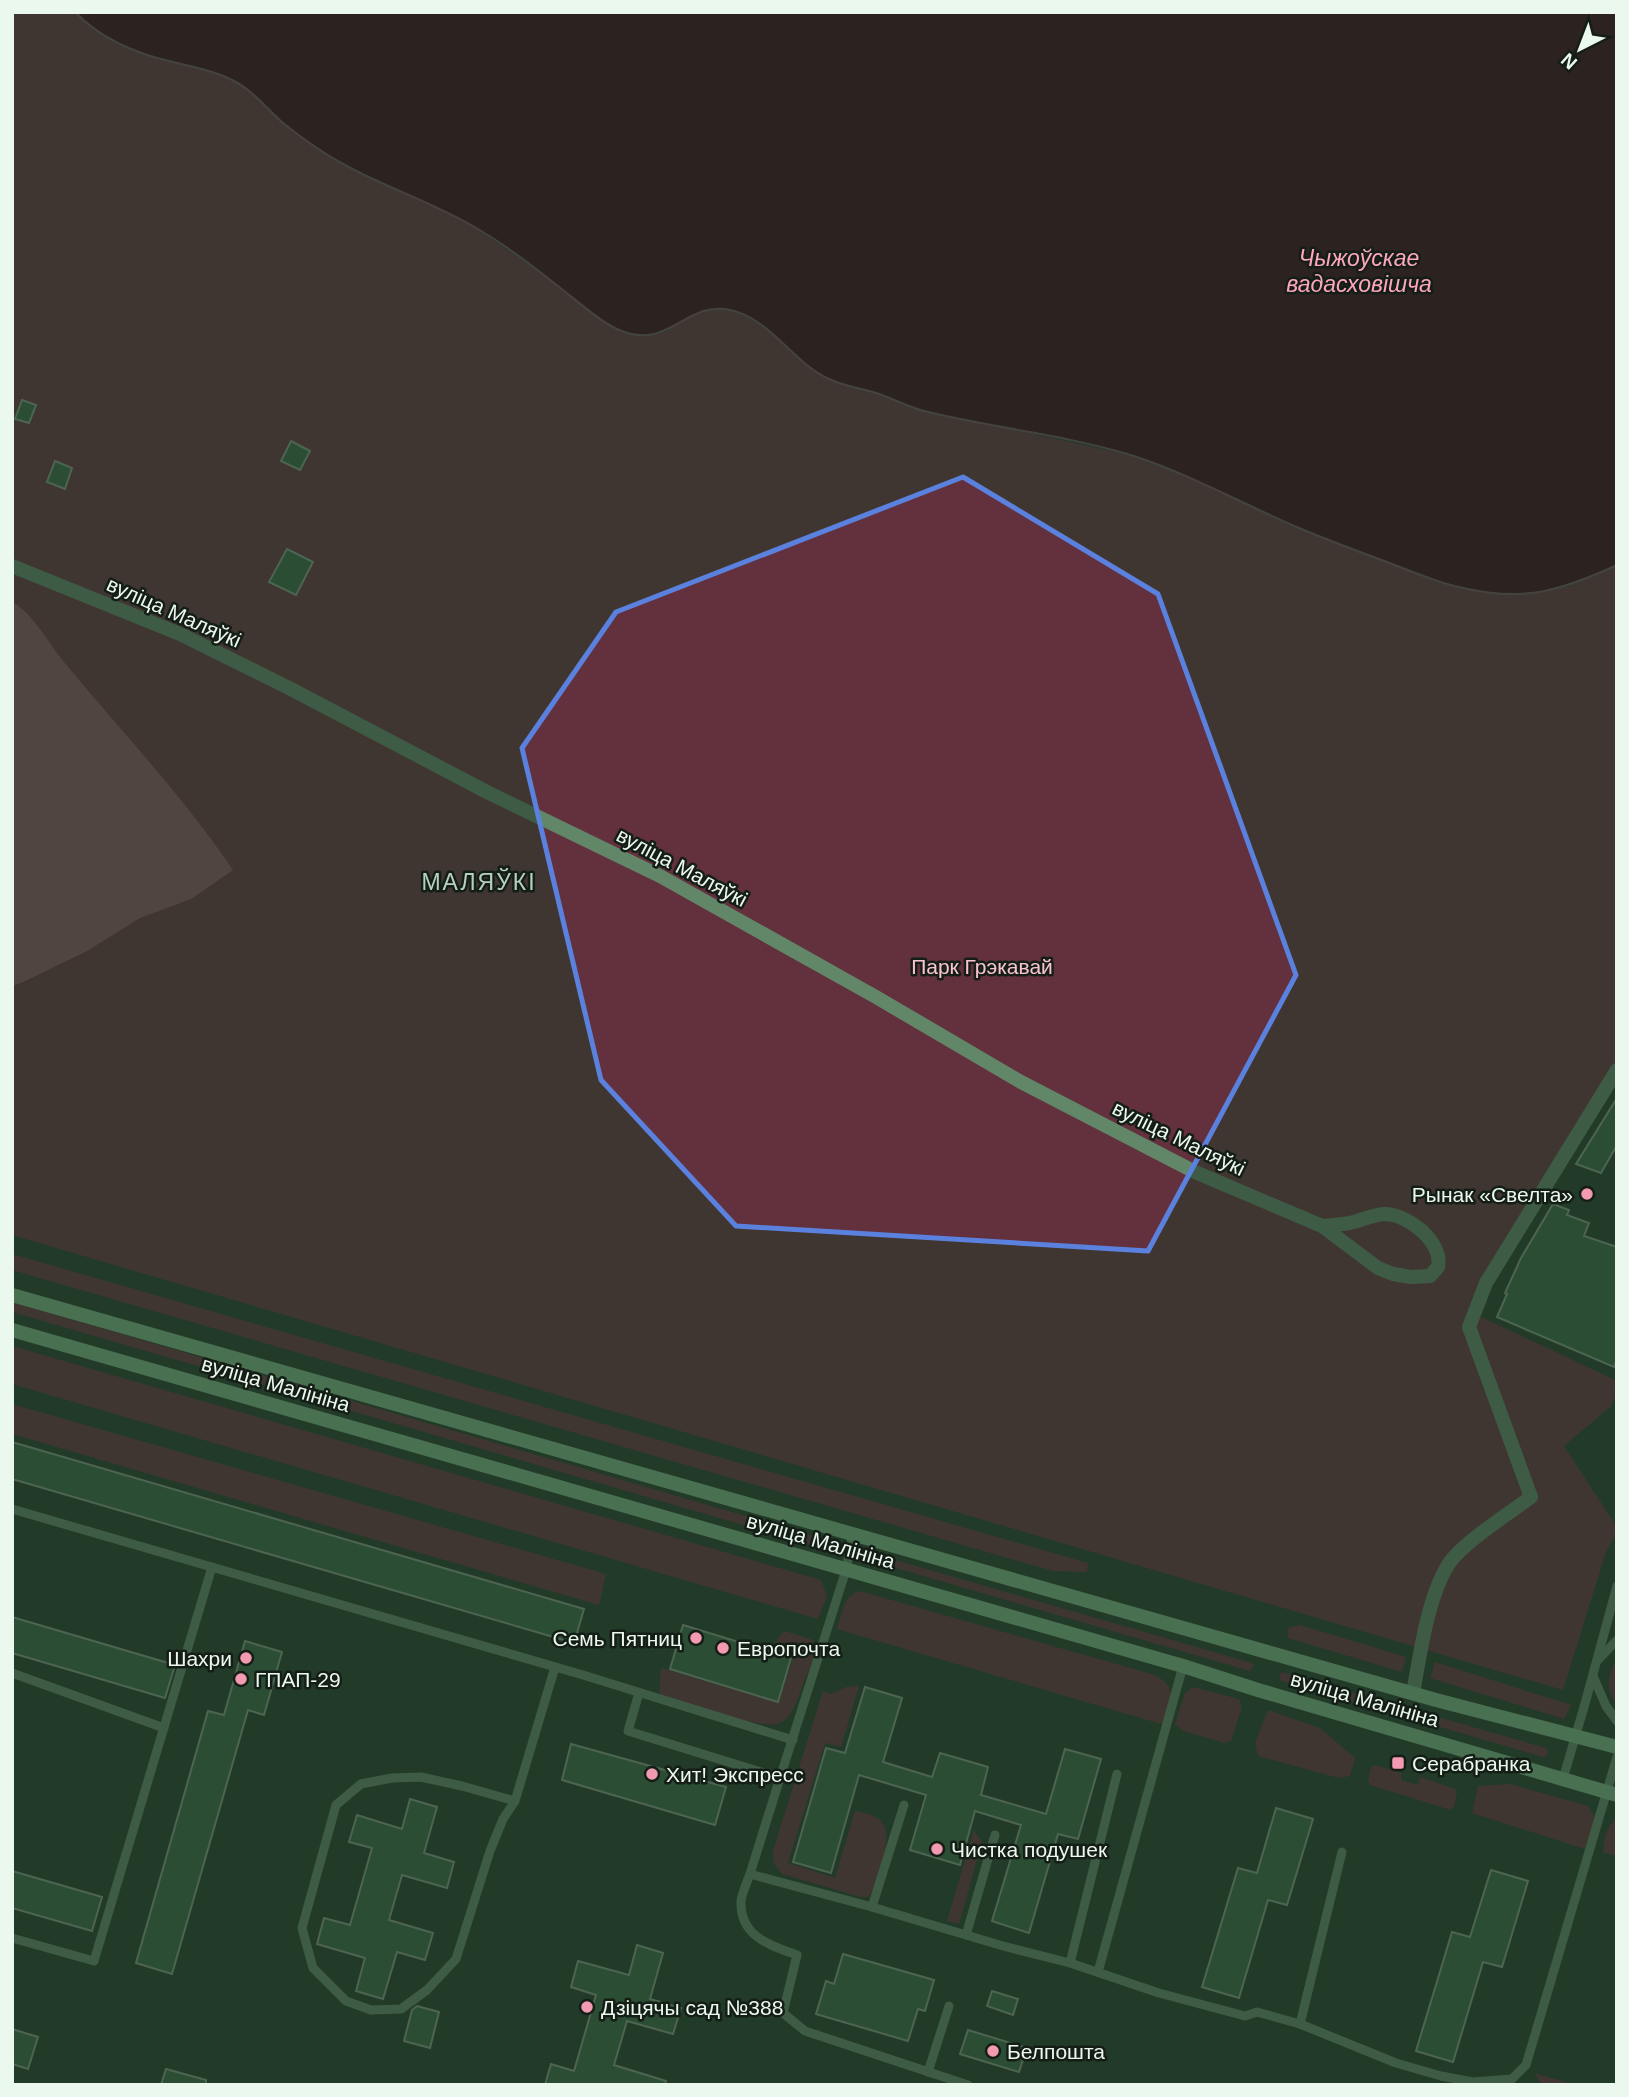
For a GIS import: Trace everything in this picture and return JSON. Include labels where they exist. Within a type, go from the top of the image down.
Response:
[{"type":"main road","name":"вуліца Малініна","points":[[12,1295],[1413,1693],[1617,1747]]},
{"type":"main road","name":"вуліца Малініна","points":[[12,1330],[1183,1666],[1612,1793]]},
{"type":"street","name":"вуліца Маляўкі","points":[[12,566],[180,634],[487,792],[660,876],[898,1009],[1021,1082],[1195,1172],[1322,1226],[1359,1256],[1393,1274],[1430,1276],[1438,1267],[1439,1257],[1433,1243],[1422,1231],[1405,1220],[1387,1214],[1347,1224],[1322,1226]]},
{"type":"street","points":[[1413,1693],[1437,1587],[1450,1561],[1531,1497],[1469,1327],[1486,1283],[1617,1070]]},
{"type":"lane","points":[[12,1509],[555,1667],[793,1740]]},
{"type":"lane","points":[[853,1534],[846,1570],[741,1900],[745,1922],[758,1939],[797,1955],[783,2012],[805,2031],[968,2085]]},
{"type":"lane","points":[[12,1938],[94,1961],[212,1567]]},
{"type":"lane","points":[[1563,1779],[1617,1586]]},
{"type":"lane","points":[[1597,1661],[1617,1640]]},
{"type":"lane","points":[[1098,1972],[1183,1666]]},
{"type":"lane","points":[[515,1801],[421,1777],[392,1778],[361,1784],[336,1805],[302,1928],[313,1968],[346,2001],[371,2010],[401,2008],[428,1990],[456,1959],[490,1851],[503,1819],[515,1801],[555,1667]]},
{"type":"lane","points":[[12,1673],[164,1728]]},
{"type":"lane","points":[[1593,1676],[1606,1706],[1617,1721]]},
{"type":"lane","points":[[639,1693],[628,1731],[780,1778]]},
{"type":"lane","points":[[750,1874],[1070,1963],[1159,1993],[1245,2016],[1257,2012],[1300,2025],[1396,2063],[1441,2076],[1473,2082],[1515,2082],[1526,2065],[1612,1793],[1617,1757]]},
{"type":"lane","points":[[1070,1963],[1117,1774]]},
{"type":"lane","points":[[872,1907],[904,1805]]},
{"type":"lane","points":[[966,1935],[995,1835]]},
{"type":"lane","points":[[1300,2025],[1342,1852]]},
{"type":"lane","points":[[928,2072],[949,2006]]},
{"type":"highlighted area","points":[[963,477],[1158,594],[1296,975],[1148,1251],[736,1226],[601,1080],[522,748],[616,612]]},
{"type":"green space","name":"Парк Грэкавай","points":[[12,12],[75,12],[99,33],[125,46],[153,57],[217,73],[234,81],[251,92],[282,122],[316,148],[358,172],[453,215],[477,229],[551,280],[602,320],[633,335],[649,336],[665,332],[705,310],[732,310],[759,324],[818,373],[836,382],[883,395],[918,409],[1129,455],[1196,480],[1335,543],[1466,589],[1567,587],[1617,565],[1617,1065],[1475,1314],[1617,1381],[1617,1394],[1610,1407],[1564,1446],[1617,1527],[1617,1533],[1606,1552],[1563,1690],[12,1235]]},
{"type":"green space","points":[[12,1254],[1088,1563],[1087,1572],[1053,1571],[12,1270]]},
{"type":"green space","points":[[12,1302],[831,1541],[834,1545],[829,1550],[12,1312]]},
{"type":"green space","points":[[12,1346],[821,1580],[827,1596],[818,1619],[12,1384]]},
{"type":"green space","points":[[12,1404],[606,1574],[599,1605],[12,1434]]},
{"type":"green space","points":[[874,1554],[1254,1665],[1250,1671],[872,1561]]},
{"type":"green space","points":[[860,1591],[1155,1675],[1170,1690],[1171,1701],[1166,1721],[1161,1724],[837,1629],[847,1601]]},
{"type":"green space","points":[[1300,1625],[1406,1657],[1402,1672],[1288,1638],[1288,1628]]},
{"type":"green space","points":[[785,1631],[813,1640],[815,1650],[795,1705],[780,1723],[758,1723],[724,1715],[664,1697],[659,1692],[661,1668],[779,1703],[794,1654],[776,1644]]},
{"type":"green space","points":[[1617,1660],[1617,1704],[1611,1694],[1609,1682]]},
{"type":"green space","points":[[1435,1662],[1571,1705],[1564,1719],[1430,1678]]},
{"type":"green space","points":[[1281,1672],[1546,1748],[1547,1756],[1279,1680]]},
{"type":"green space","points":[[859,1686],[841,1747],[825,1743],[788,1863],[835,1878],[855,1811],[875,1817],[886,1831],[885,1851],[873,1890],[864,1898],[782,1874],[774,1864],[773,1851],[823,1691],[832,1694],[846,1687]]},
{"type":"green space","points":[[1193,1687],[1239,1699],[1242,1707],[1231,1741],[1225,1743],[1183,1731],[1175,1724],[1185,1693]]},
{"type":"green space","points":[[1268,1710],[1320,1728],[1355,1758],[1350,1776],[1339,1778],[1258,1756],[1255,1743]]},
{"type":"green space","points":[[1375,1765],[1401,1773],[1401,1780],[1418,1785],[1420,1777],[1455,1789],[1457,1792],[1454,1806],[1451,1810],[1370,1785],[1368,1781],[1371,1767]]},
{"type":"green space","points":[[1510,1784],[1588,1806],[1595,1818],[1585,1849],[1472,1813],[1478,1786]]},
{"type":"green space","points":[[1617,1819],[1617,1856],[1603,1852],[1608,1830]]},
{"type":"green space","points":[[974,1830],[982,1842],[959,1924],[947,1921]]},
{"type":"green space","points":[[1534,2073],[1576,2085],[1542,2085]]},
{"type":"shaded area","points":[[12,602],[33,621],[64,662],[194,816],[233,870],[191,899],[140,918],[87,951],[12,986]]},
{"type":"water","name":"Чыжоўскае вадасховішча","points":[[75,12],[1617,12],[1617,565],[1580,581],[1545,591],[1508,594],[1458,587],[1310,532],[1134,456],[1082,442],[924,411],[839,383],[814,371],[757,322],[730,310],[700,312],[650,335],[635,335],[617,329],[598,318],[524,260],[478,229],[356,171],[317,148],[283,123],[238,83],[209,71],[133,50],[108,38]]},
{"type":"building","points":[[22,400],[36,405],[29,423],[15,419]]},
{"type":"building","points":[[291,441],[310,451],[300,470],[281,461]]},
{"type":"building","points":[[55,461],[72,468],[65,489],[47,482]]},
{"type":"building","points":[[287,549],[313,562],[296,595],[269,582]]},
{"type":"building","points":[[1617,1098],[1617,1145],[1601,1173],[1576,1164]]},
{"type":"building","name":"Рынак «Свелта»","points":[[1553,1204],[1569,1210],[1567,1215],[1589,1223],[1584,1236],[1617,1247],[1617,1359],[1614,1367],[1497,1317],[1521,1258]]},
{"type":"building","points":[[12,1442],[584,1609],[574,1643],[12,1479]]},
{"type":"building","points":[[12,1617],[175,1665],[165,1698],[12,1653]]},
{"type":"building","points":[[683,1625],[791,1658],[778,1702],[670,1669]]},
{"type":"building","points":[[245,1641],[282,1652],[264,1715],[248,1710],[172,1974],[136,1963],[208,1711],[224,1715]]},
{"type":"building","points":[[865,1687],[902,1698],[883,1762],[932,1777],[940,1753],[988,1767],[981,1795],[1046,1814],[1065,1749],[1101,1759],[1078,1839],[1058,1834],[1029,1933],[992,1921],[1021,1825],[975,1811],[960,1865],[910,1850],[926,1795],[859,1775],[831,1873],[793,1862],[826,1748],[845,1753]]},
{"type":"building","points":[[571,1744],[726,1787],[715,1825],[562,1780]]},
{"type":"building","points":[[410,1799],[437,1807],[424,1853],[454,1862],[447,1888],[402,1875],[389,1920],[433,1933],[425,1960],[397,1952],[383,1999],[356,1991],[365,1958],[317,1944],[324,1918],[350,1925],[372,1848],[349,1842],[357,1815],[402,1829]]},
{"type":"building","points":[[1276,1808],[1313,1819],[1287,1905],[1268,1900],[1239,1998],[1202,1987],[1238,1868],[1257,1873]]},
{"type":"building","points":[[1491,1870],[1528,1881],[1502,1967],[1483,1962],[1453,2062],[1416,2051],[1452,1932],[1470,1937]]},
{"type":"building","points":[[12,1871],[102,1897],[92,1931],[12,1908]]},
{"type":"building","points":[[637,1945],[663,1953],[650,1999],[681,2008],[673,2034],[627,2021],[614,2065],[666,2081],[665,2085],[545,2085],[551,2064],[574,2071],[596,1995],[571,1987],[578,1961],[629,1975]]},
{"type":"building","points":[[843,1954],[934,1980],[925,2011],[918,2009],[908,2041],[816,2014],[826,1981],[834,1984]]},
{"type":"building","points":[[992,1991],[1018,1999],[1013,2015],[987,2006]]},
{"type":"building","points":[[417,2006],[439,2012],[430,2048],[404,2041],[412,2010]]},
{"type":"building","points":[[12,2029],[38,2037],[28,2069],[12,2064]]},
{"type":"building","points":[[968,2030],[1027,2048],[1019,2072],[960,2054]]},
{"type":"building","points":[[166,2069],[206,2080],[206,2085],[161,2085]]},
{"type":"place","name":"Рынак «Свелта»","points":[[1587,1194]]},
{"type":"place","name":"Семь Пятниц","points":[[696,1638]]},
{"type":"place","name":"Европочта","points":[[723,1648]]},
{"type":"place","name":"Шахри","points":[[246,1658]]},
{"type":"place","name":"ГПАП-29","points":[[241,1679]]},
{"type":"place","name":"Серабранка","points":[[1398,1763]]},
{"type":"place","name":"Хит! Экспресс","points":[[652,1774]]},
{"type":"place","name":"Чистка подушек","points":[[937,1849]]},
{"type":"place","name":"Дзіцячы сад №388","points":[[587,2007]]},
{"type":"place","name":"Белпошта","points":[[993,2051]]},
{"type":"district","name":"МАЛЯЎКІ","points":[[479,882]]}]
